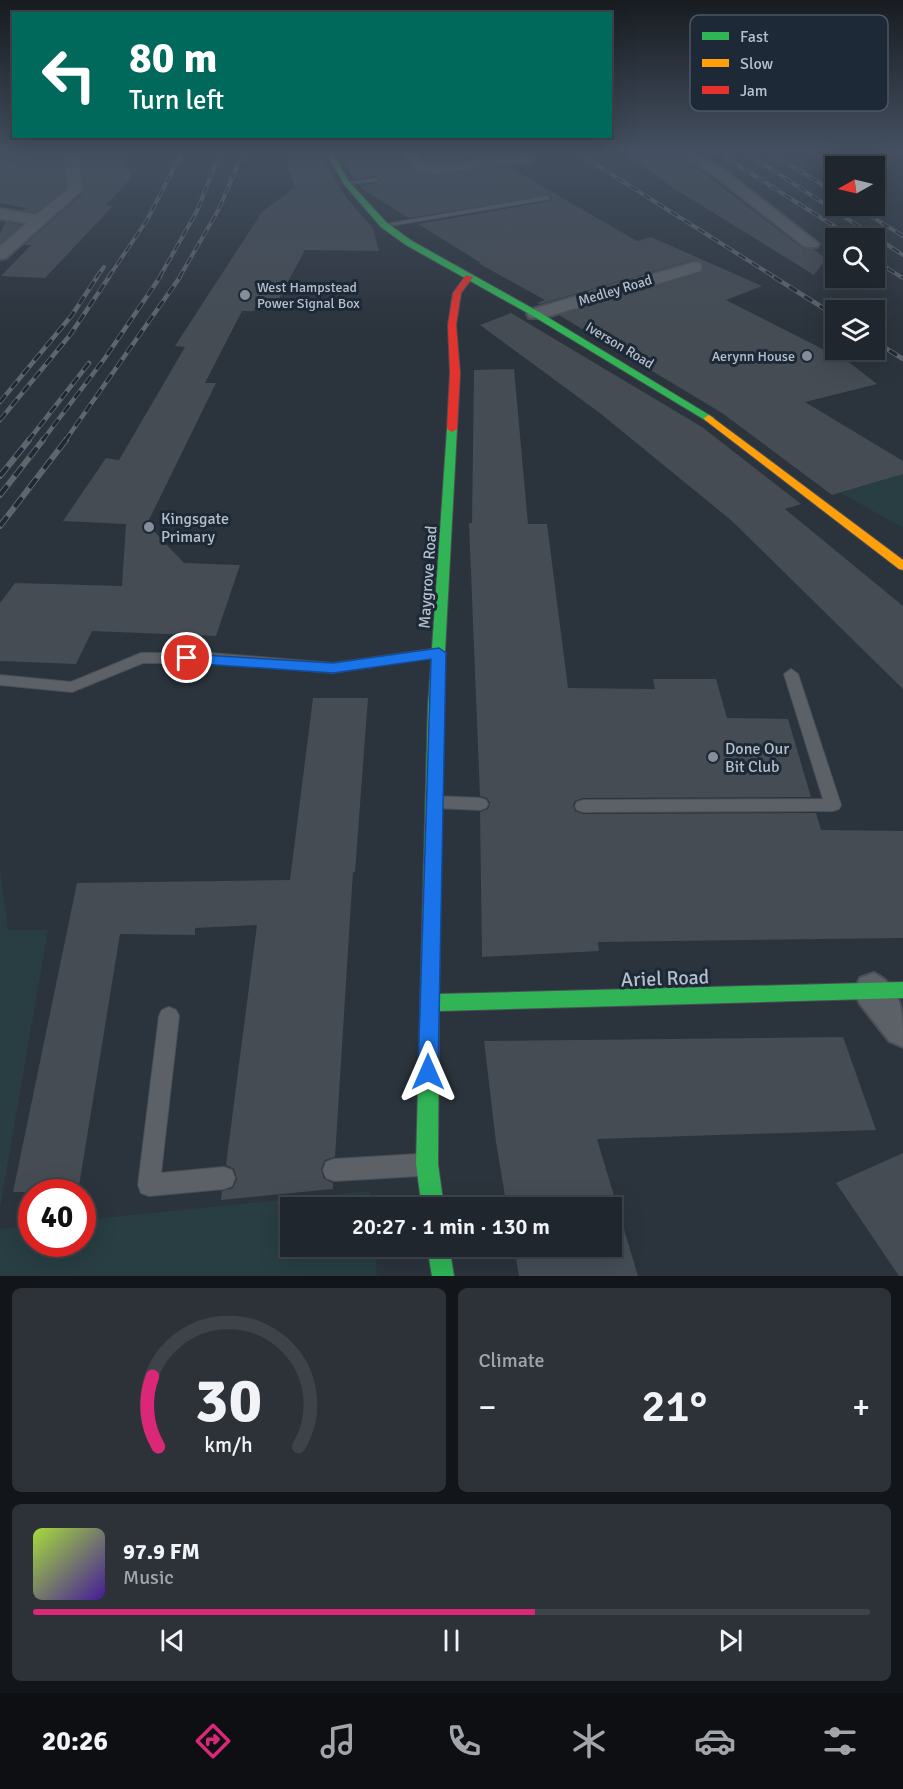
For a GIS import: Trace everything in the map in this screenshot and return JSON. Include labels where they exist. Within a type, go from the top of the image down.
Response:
[{"type":"street","points":[[0,254],[49,212]]},
{"type":"street","name":"Iverson Road","points":[[371,212],[384,225],[410,243],[536,314],[712,420],[903,566]]},
{"type":"street","points":[[769,212],[811,244]]},
{"type":"street","points":[[0,214],[39,220]]},
{"type":"street","name":"Medley Road","points":[[536,314],[694,267]]},
{"type":"street","name":"Maygrove Road","points":[[432,1197],[427,1164],[433,801],[455,373],[452,325],[457,293],[469,277]]},
{"type":"street","points":[[889,991],[903,1029]]},
{"type":"street","name":"Ariel Road","points":[[429,1003],[889,991]]},
{"type":"street","points":[[440,1257],[443,1276]]},
{"type":"lane","points":[[384,225],[466,212]]},
{"type":"lane","points":[[0,680],[72,687],[141,658],[210,658],[333,668],[439,653]]},
{"type":"lane","points":[[583,806],[833,805],[791,674]]},
{"type":"lane","points":[[433,801],[480,804]]},
{"type":"lane","points":[[169,1016],[149,1185],[224,1178]]},
{"type":"lane","points":[[334,1170],[427,1164]]},
{"type":"green space","points":[[903,471],[903,528],[841,493],[883,480]]},
{"type":"green space","points":[[0,869],[8,930],[48,930],[0,1208]]},
{"type":"green space","points":[[370,1191],[371,1197],[311,1197]]},
{"type":"green space","points":[[280,1200],[280,1257],[376,1257],[377,1276],[0,1276],[0,1229],[18,1227],[18,1257],[96,1257],[96,1219]]},
{"type":"building","points":[[62,212],[108,212],[45,278],[1,276],[31,245],[24,245]]},
{"type":"building","points":[[262,212],[359,212],[373,228],[379,251],[305,250],[274,308],[255,307],[254,311],[242,311],[205,383],[216,383],[147,524],[184,563],[240,565],[216,636],[92,631],[76,664],[0,661],[0,603],[15,583],[122,586],[126,524],[63,521],[106,458],[119,460],[185,347],[175,346]]},
{"type":"building","points":[[399,212],[449,212],[409,218]]},
{"type":"building","points":[[489,212],[586,212],[637,241],[651,237],[762,286],[726,300],[825,350],[825,360],[844,360],[850,363],[877,384],[805,402],[903,461],[903,474],[832,495],[722,413],[559,315],[701,273],[704,266],[700,261],[693,260],[540,304],[537,303],[545,300],[478,263],[481,263],[418,224]]},
{"type":"building","points":[[711,212],[755,212],[804,249],[814,249],[825,260],[814,275]]},
{"type":"building","points":[[6,222],[22,225],[0,243],[0,233]]},
{"type":"building","points":[[511,313],[702,427],[801,504],[785,509],[903,606],[903,689],[732,521],[601,414],[480,325]]},
{"type":"building","points":[[514,369],[528,524],[547,524],[568,688],[655,689],[653,679],[716,679],[727,718],[788,719],[811,797],[583,798],[575,801],[573,805],[575,811],[583,814],[816,813],[821,830],[903,831],[903,938],[598,942],[599,951],[482,957],[480,812],[488,809],[490,803],[487,798],[480,796],[469,523],[472,523],[474,370]]},
{"type":"building","points":[[313,698],[368,698],[355,872],[353,872],[335,1157],[325,1160],[321,1169],[324,1179],[333,1183],[333,1189],[221,1200],[222,1191],[233,1188],[237,1179],[234,1169],[226,1165],[257,925],[195,928],[195,935],[120,934],[80,1179],[18,1179],[18,1192],[13,1192],[77,883],[290,880]]},
{"type":"building","points":[[843,1037],[876,1130],[597,1139],[614,1197],[505,1197],[484,1041]]},
{"type":"building","points":[[903,1153],[903,1276],[899,1276],[836,1183]]},
{"type":"building","points":[[622,1223],[638,1276],[519,1276],[516,1257],[622,1257]]},
{"type":"railway","points":[[108,278],[151,212]]},
{"type":"railway","points":[[159,278],[197,212]]},
{"type":"railway","points":[[179,278],[218,212]]},
{"type":"railway","points":[[671,212],[776,278]]},
{"type":"railway","points":[[811,212],[837,228]]},
{"type":"railway","points":[[836,212],[903,255]]},
{"type":"railway","points":[[871,216],[903,236]]},
{"type":"railway","points":[[96,278],[104,267]]},
{"type":"railway","points":[[885,267],[903,278]]},
{"type":"railway","points":[[0,402],[72,315],[97,277]]},
{"type":"railway","points":[[0,420],[70,335],[109,277]]},
{"type":"railway","points":[[42,441],[105,358],[160,277]]},
{"type":"railway","points":[[65,441],[180,277]]},
{"type":"railway","points":[[774,277],[825,309]]},
{"type":"railway","points":[[885,348],[903,359]]},
{"type":"railway","points":[[28,441],[89,363]]},
{"type":"railway","points":[[0,476],[29,440]]},
{"type":"railway","points":[[0,495],[43,440]]},
{"type":"railway","points":[[0,526],[66,440]]},
{"type":"traffic: fast","points":[[372,212],[384,225],[409,243],[536,314],[709,418]]},
{"type":"traffic: fast","points":[[432,1197],[427,1164],[435,707],[452,429]]},
{"type":"traffic: fast","points":[[429,1003],[903,990]]},
{"type":"traffic: fast","points":[[440,1257],[443,1276]]},
{"type":"traffic: slow","points":[[709,418],[903,566]]},
{"type":"traffic: jam","points":[[452,429],[455,373],[452,325],[457,293],[469,277]]},
{"type":"place","name":"West Hampstead Power Signal Box","points":[[245,295]]},
{"type":"place","name":"Aerynn House","points":[[807,356]]},
{"type":"place","name":"Kingsgate Primary","points":[[149,527]]},
{"type":"place","name":"Done Our Bit Club","points":[[713,757]]},
{"type":"route","points":[[187,658],[333,668],[439,653],[435,707],[428,1072]]}]
